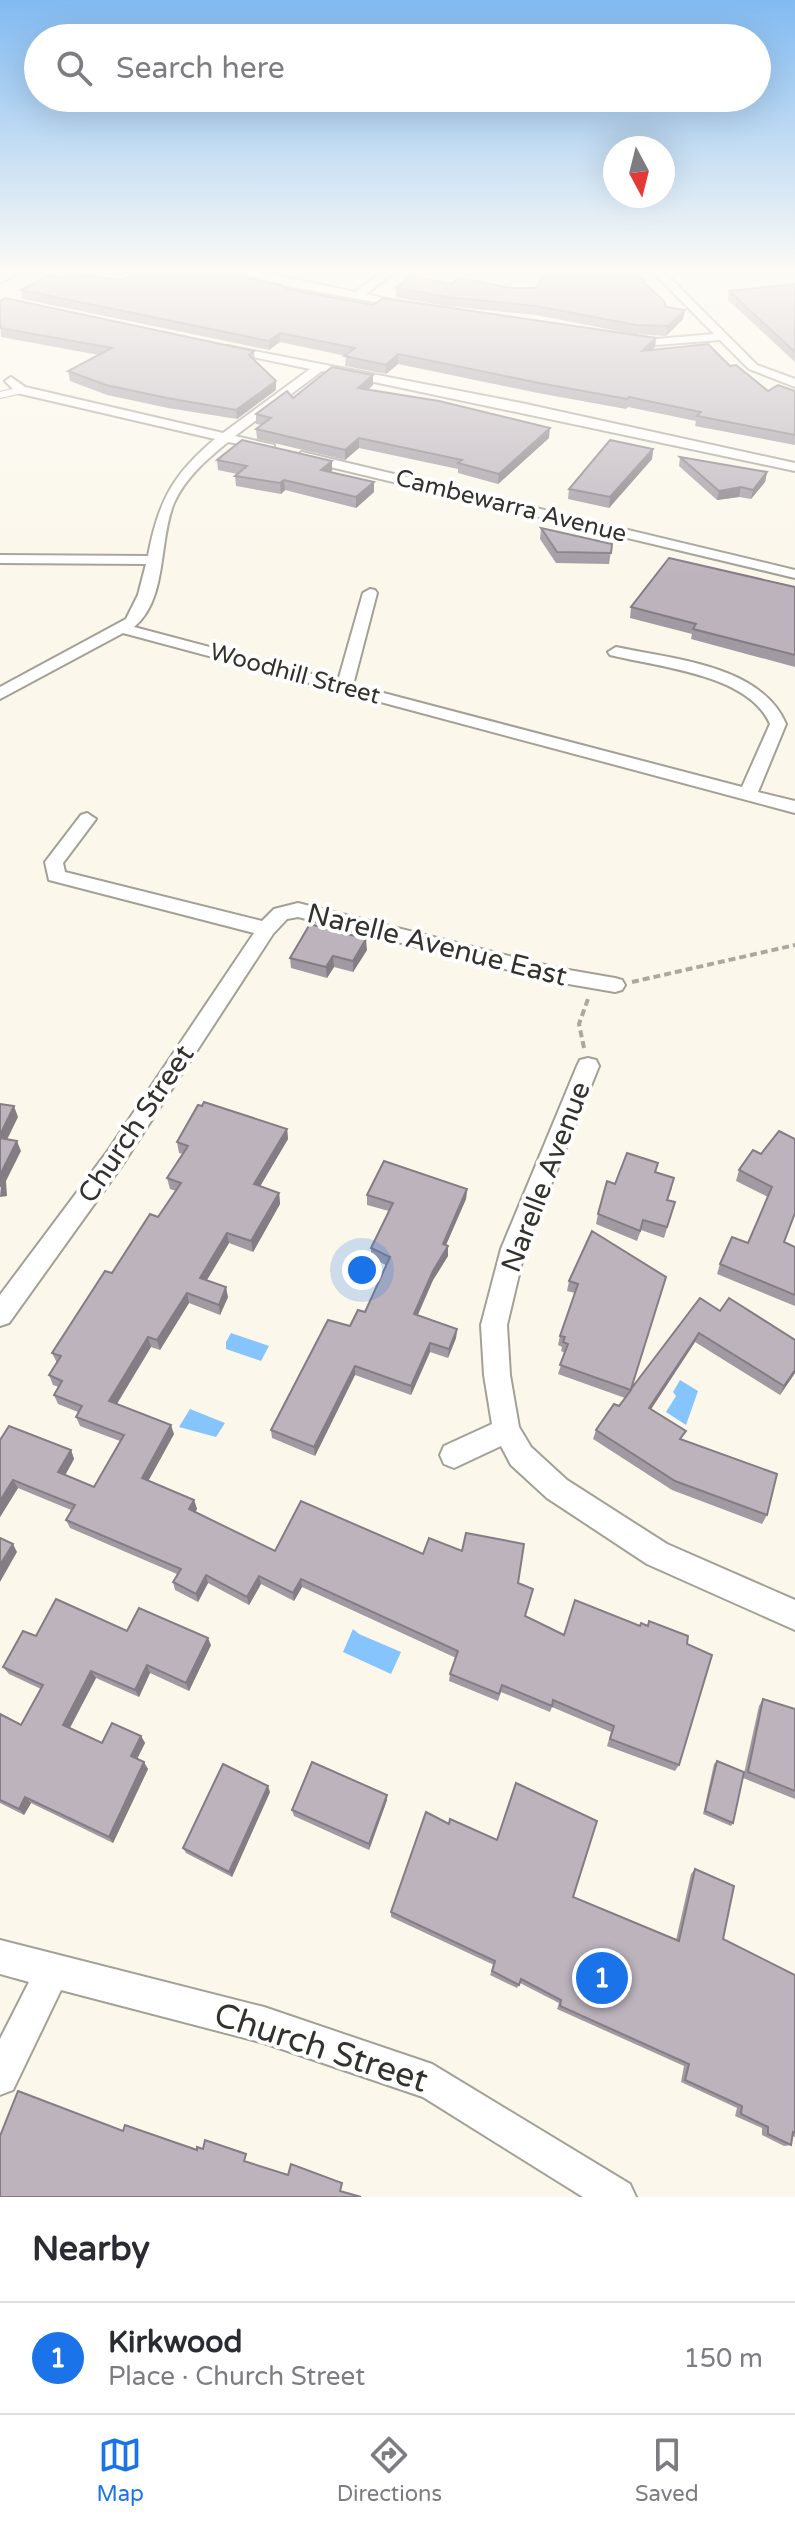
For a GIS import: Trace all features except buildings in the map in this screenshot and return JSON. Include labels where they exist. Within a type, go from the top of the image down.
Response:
[{"type":"street","points":[[0,694],[60,659],[124,629],[138,614],[172,492],[227,438],[316,371]]},
{"type":"street","points":[[332,371],[507,404],[795,467]]},
{"type":"street","points":[[762,371],[795,383]]},
{"type":"street","name":"Cambewarra Avenue","points":[[16,385],[795,574]]},
{"type":"street","points":[[0,559],[153,560]]},
{"type":"street","points":[[344,687],[370,593]]},
{"type":"street","name":"Woodhill Street","points":[[124,629],[795,807]]},
{"type":"street","points":[[616,652],[748,688],[768,702],[777,713],[778,724],[748,794]]},
{"type":"street","points":[[87,819],[54,862],[56,876],[266,929]]},
{"type":"street","name":"Narelle Avenue East","points":[[266,929],[281,914],[298,910],[615,985]]},
{"type":"street","name":"Church Street","points":[[0,1315],[115,1158],[266,929]]},
{"type":"street","name":"Narelle Avenue","points":[[588,1066],[513,1249],[494,1325],[497,1375],[506,1430],[521,1456],[557,1489],[645,1546],[795,1615]]},
{"type":"street","points":[[454,1455],[506,1430]]},
{"type":"street","name":"Church Street","points":[[0,1957],[264,2025],[432,2082],[617,2197]]},
{"type":"street","points":[[0,2077],[53,1970]]},
{"type":"lane","points":[[0,395],[16,385]]},
{"type":"path","points":[[588,1066],[579,1024],[593,982],[642,981],[795,945]]},
{"type":"water","points":[[231,1333],[269,1346],[261,1361],[226,1349]]},
{"type":"water","points":[[680,1380],[698,1391],[686,1425],[666,1412],[676,1396],[673,1392]]},
{"type":"water","points":[[190,1409],[225,1423],[216,1437],[179,1427]]},
{"type":"water","points":[[353,1629],[401,1652],[391,1674],[343,1652]]},
{"type":"place","name":"Kirkwood","points":[[602,1978]]}]
